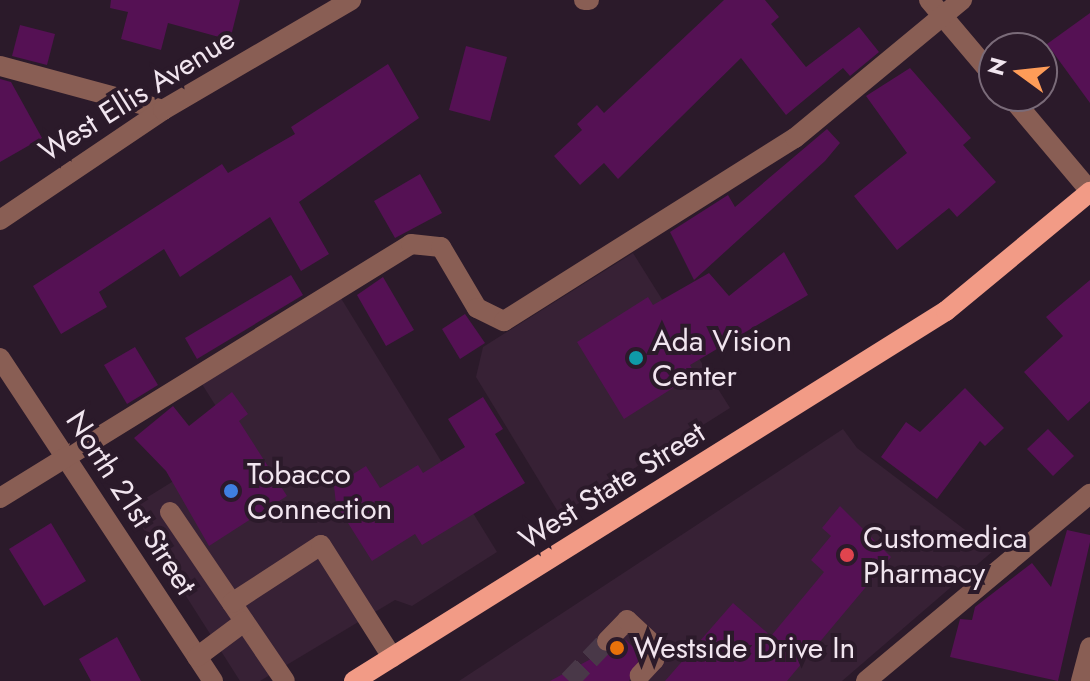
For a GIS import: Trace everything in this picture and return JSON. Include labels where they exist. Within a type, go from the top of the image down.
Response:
[{"type":"main road","name":"West State Street","points":[[354,681],[946,311],[1090,192]]},
{"type":"street","name":"West Ellis Avenue","points":[[0,220],[163,110],[351,0]]},
{"type":"street","points":[[929,0],[978,58]]},
{"type":"street","points":[[0,498],[411,244],[441,247],[477,308],[504,321],[795,138],[962,0]]},
{"type":"street","points":[[0,66],[163,110]]},
{"type":"street","points":[[1023,112],[1090,192]]},
{"type":"street","name":"North 21st Street","points":[[0,358],[213,681]]},
{"type":"street","points":[[866,681],[1090,494]]},
{"type":"street","points":[[170,512],[285,681]]},
{"type":"street","points":[[232,603],[321,545],[392,657]]},
{"type":"street","points":[[607,641],[627,620],[656,651],[640,675]]},
{"type":"street","points":[[197,657],[244,622]]},
{"type":"street","points":[[1081,681],[1090,647]]},
{"type":"shaded area","points":[[633,253],[730,408],[560,515],[476,377],[483,347]]},
{"type":"shaded area","points":[[339,295],[497,552],[412,606],[395,600],[260,681],[240,681],[130,508],[238,441],[200,381]]},
{"type":"shaded area","points":[[843,429],[857,448],[993,551],[842,681],[459,681]]},
{"type":"building","points":[[111,0],[240,0],[230,40],[168,23],[161,50],[121,39],[128,12],[110,8]]},
{"type":"building","points":[[724,0],[765,0],[779,17],[771,24],[806,67],[859,27],[879,52],[850,76],[843,68],[786,115],[741,58],[618,179],[604,163],[580,185],[554,156],[582,130],[577,124],[597,105],[604,113]]},
{"type":"building","points":[[1090,13],[1090,103],[1058,59],[1058,36]]},
{"type":"building","points":[[20,25],[55,34],[47,65],[12,56]]},
{"type":"building","points":[[466,46],[507,57],[490,121],[449,110]]},
{"type":"building","points":[[388,64],[419,118],[299,202],[329,254],[301,271],[270,217],[180,277],[164,249],[99,292],[107,307],[61,334],[33,286],[222,164],[228,173],[295,134],[291,127]]},
{"type":"building","points":[[910,68],[971,138],[963,145],[996,182],[957,217],[949,208],[897,250],[854,196],[907,153],[866,96]]},
{"type":"building","points":[[0,79],[11,82],[42,138],[0,162]]},
{"type":"building","points":[[827,129],[840,143],[825,161],[694,280],[670,232],[728,195],[735,207]]},
{"type":"building","points":[[420,174],[442,213],[395,238],[374,201]]},
{"type":"building","points":[[784,252],[808,295],[690,365],[695,374],[624,419],[577,342],[648,297],[653,305],[709,273],[729,296]]},
{"type":"building","points":[[291,275],[303,295],[197,359],[185,338]]},
{"type":"building","points":[[383,277],[414,330],[386,346],[357,295]]},
{"type":"building","points":[[1090,280],[1090,401],[1068,421],[1024,372],[1063,336],[1046,317]]},
{"type":"building","points":[[465,314],[485,343],[460,359],[442,329]]},
{"type":"building","points":[[135,347],[158,385],[127,404],[104,365]]},
{"type":"building","points":[[965,388],[1004,428],[985,446],[980,441],[937,499],[881,457],[906,422],[920,432]]},
{"type":"building","points":[[232,392],[248,414],[239,421],[287,496],[209,546],[166,471],[134,438],[173,406],[189,426]]},
{"type":"building","points":[[483,397],[503,429],[495,434],[525,483],[422,545],[415,534],[372,561],[336,504],[334,486],[366,466],[380,488],[418,465],[423,473],[465,447],[448,419]]},
{"type":"building","points":[[1048,429],[1074,456],[1053,476],[1027,449]]},
{"type":"building","points":[[840,506],[891,557],[787,681],[665,681],[733,603],[771,636],[824,572],[811,560],[831,536],[822,528]]},
{"type":"building","points":[[51,523],[86,581],[44,606],[9,549]]},
{"type":"building","points":[[1067,530],[1090,535],[1090,542],[1058,681],[950,657],[960,619],[972,620],[975,607],[1032,563],[1051,587]]},
{"type":"building","points":[[117,637],[141,681],[91,681],[79,659]]},
{"type":"building","name":"Westside Drive In","points":[[626,640],[641,655],[629,681],[550,681]]},
{"type":"tunnel","points":[[569,681],[607,641]]},
{"type":"place","name":"Ada Vision Center","points":[[636,358]]},
{"type":"place","name":"Tobacco Connection","points":[[231,491]]},
{"type":"place","name":"Customedica Pharmacy","points":[[847,555]]},
{"type":"place","name":"Westside Drive In","points":[[617,648]]}]
